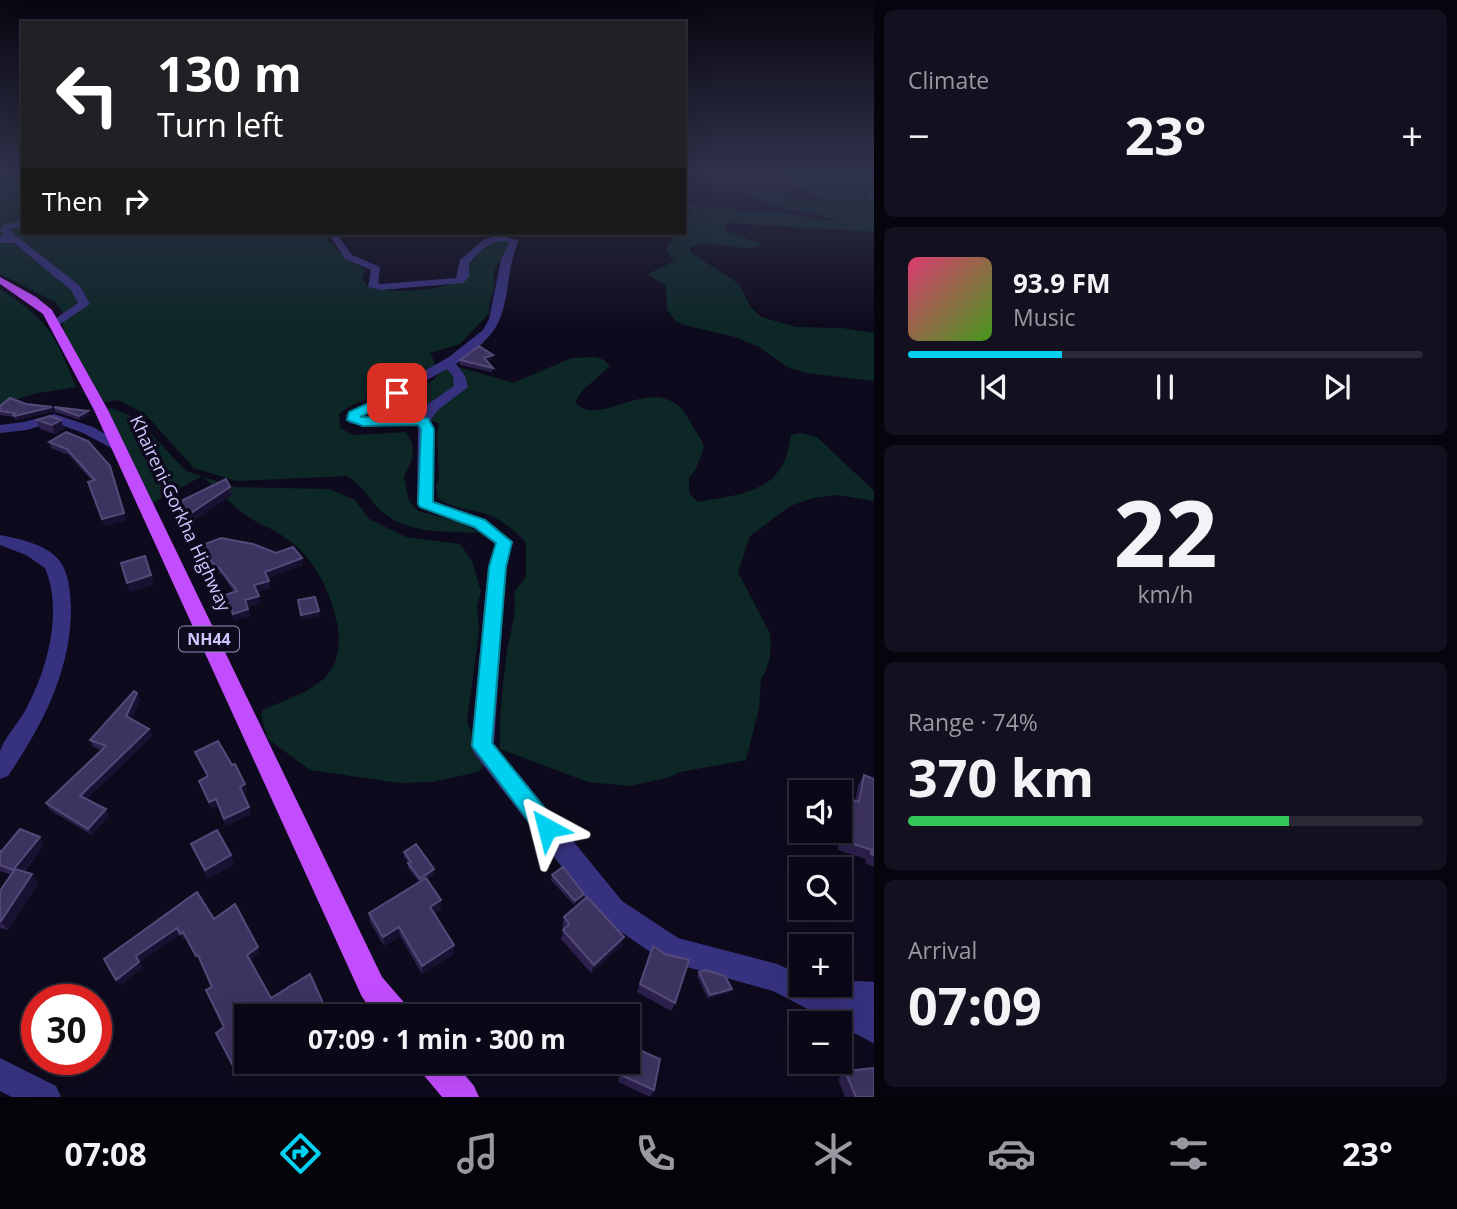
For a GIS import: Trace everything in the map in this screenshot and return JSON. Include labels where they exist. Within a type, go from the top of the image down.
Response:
[{"type":"main road","name":"Khaireni-Gorkha Highway","points":[[0,279],[32,299],[55,323],[120,447],[245,720],[372,987],[386,1004]]},
{"type":"main road","points":[[443,1074],[463,1097]]},
{"type":"street","points":[[1,240],[11,235],[4,230],[6,227],[21,224]]},
{"type":"street","points":[[333,235],[348,257],[376,269],[372,285],[382,287],[459,281],[464,277],[464,262],[483,242],[494,238],[514,241],[502,277],[494,322],[480,338],[418,383],[353,415],[354,420],[363,422],[423,421]]},
{"type":"street","points":[[1,240],[16,240],[76,288],[84,304],[55,323]]},
{"type":"street","points":[[423,421],[433,407],[461,387],[459,376],[448,362]]},
{"type":"street","points":[[0,429],[27,426],[54,418],[88,430],[120,447]]},
{"type":"street","points":[[423,421],[427,429],[425,504],[479,523],[505,542],[497,567],[482,746],[612,911],[672,950],[777,978],[789,984]]},
{"type":"street","points":[[0,540],[19,544],[51,562],[60,586],[62,616],[56,668],[26,732],[0,769]]},
{"type":"street","points":[[852,996],[874,997]]},
{"type":"street","points":[[814,997],[874,1029]]},
{"type":"street","points":[[0,1074],[45,1097]]},
{"type":"green space","points":[[0,224],[21,224],[21,235],[324,235],[345,258],[365,270],[362,279],[368,287],[393,290],[444,286],[468,278],[467,261],[490,241],[511,241],[493,273],[494,285],[489,313],[460,344],[430,353],[436,365],[339,414],[340,428],[353,435],[406,432],[412,443],[413,457],[404,477],[409,501],[418,511],[460,522],[480,533],[427,530],[402,524],[380,510],[361,487],[346,476],[236,481],[194,468],[145,414],[118,400],[103,403],[63,332],[63,313],[55,302],[0,274]]},
{"type":"green space","points":[[686,224],[727,224],[724,226],[726,231],[763,245],[745,248],[699,244],[690,247],[690,252],[739,284],[750,306],[761,317],[796,327],[842,328],[874,333],[874,381],[806,373],[787,367],[759,347],[735,337],[684,325],[675,320],[667,310],[666,286],[648,274],[674,261],[666,249],[676,235],[686,235]]},
{"type":"green space","points":[[748,224],[874,224],[874,232]]},
{"type":"green space","points":[[0,289],[30,310],[48,330],[56,341],[76,387],[33,394],[0,405]]},
{"type":"green space","points":[[596,357],[610,366],[582,391],[575,402],[586,409],[600,410],[631,401],[663,398],[678,406],[704,447],[696,469],[689,477],[689,493],[698,502],[758,488],[777,473],[784,462],[791,435],[801,433],[817,437],[874,491],[874,501],[838,495],[813,498],[790,506],[750,536],[738,572],[770,634],[771,645],[768,663],[761,678],[759,708],[746,760],[680,772],[670,777],[630,786],[588,782],[500,749],[502,700],[514,615],[514,592],[526,577],[526,542],[493,517],[453,506],[438,498],[436,485],[439,481],[439,423],[417,417],[368,418],[434,379],[450,361],[455,366],[513,383],[572,358]]},
{"type":"green space","points":[[112,408],[137,419],[186,471],[202,476],[153,503],[105,410]]},
{"type":"green space","points":[[203,477],[234,487],[329,489],[355,500],[369,519],[406,537],[460,544],[472,561],[481,592],[477,606],[479,631],[467,721],[484,766],[478,772],[432,782],[399,783],[310,770],[268,739],[261,715],[263,710],[306,691],[328,674],[335,663],[338,650],[337,623],[324,584],[300,550],[278,533],[244,514]]},
{"type":"building","points":[[479,346],[493,355],[484,358],[493,368],[460,360]]},
{"type":"building","points":[[10,398],[26,404],[52,407],[15,416],[15,413],[0,411],[0,406]]},
{"type":"building","points":[[54,407],[88,411],[79,416]]},
{"type":"building","points":[[50,416],[61,420],[52,425],[37,420]]},
{"type":"building","points":[[66,432],[88,441],[110,466],[124,513],[102,519],[88,482],[95,480],[67,449],[49,442]]},
{"type":"building","points":[[226,479],[230,487],[191,513],[177,503]]},
{"type":"building","points":[[221,538],[253,544],[276,553],[293,547],[302,558],[265,572],[269,581],[254,585],[259,596],[245,600],[248,609],[233,614],[225,595],[237,591],[220,569],[195,548]]},
{"type":"building","points":[[145,556],[151,575],[127,583],[121,563]]},
{"type":"building","points":[[315,597],[319,611],[301,615],[298,600]]},
{"type":"building","points":[[134,691],[137,693],[126,716],[149,729],[80,796],[106,809],[88,829],[46,803],[106,746],[90,740]]},
{"type":"building","points":[[218,741],[232,765],[235,764],[245,784],[240,787],[249,807],[224,819],[216,799],[209,802],[199,781],[208,776],[195,752]]},
{"type":"building","points":[[864,775],[874,779],[874,855],[871,854],[872,850],[850,843],[852,800],[859,802]]},
{"type":"building","points":[[20,829],[40,837],[13,870],[0,865],[0,851]]},
{"type":"building","points":[[217,830],[231,855],[205,870],[191,844]]},
{"type":"building","points":[[416,844],[434,869],[420,879],[408,863],[411,862],[404,852]]},
{"type":"building","points":[[563,867],[584,894],[575,901],[552,875]]},
{"type":"building","points":[[15,869],[32,874],[0,921],[0,891]]},
{"type":"building","points":[[426,878],[441,900],[430,907],[454,945],[422,966],[399,927],[383,937],[369,913]]},
{"type":"building","points":[[197,892],[214,919],[235,904],[258,947],[247,955],[271,998],[310,974],[324,1004],[234,1004],[232,1064],[216,1033],[224,1027],[206,990],[212,987],[198,955],[196,956],[183,932],[180,934],[177,928],[136,956],[139,962],[116,980],[104,959]]},
{"type":"building","points":[[587,897],[624,937],[594,965],[563,930],[569,924],[564,917]]},
{"type":"building","points":[[653,946],[665,954],[689,960],[675,1003],[640,984]]},
{"type":"building","points":[[706,970],[725,976],[732,989],[710,995],[699,972]]},
{"type":"building","points":[[640,1050],[660,1059],[654,1090],[621,1075],[640,1074]]},
{"type":"building","points":[[874,1068],[874,1097],[856,1097],[846,1074],[852,1074],[852,1070]]},
{"type":"route","points":[[397,393],[353,415],[354,420],[423,421],[427,429],[425,504],[479,523],[505,542],[497,567],[482,746],[547,828]]}]
